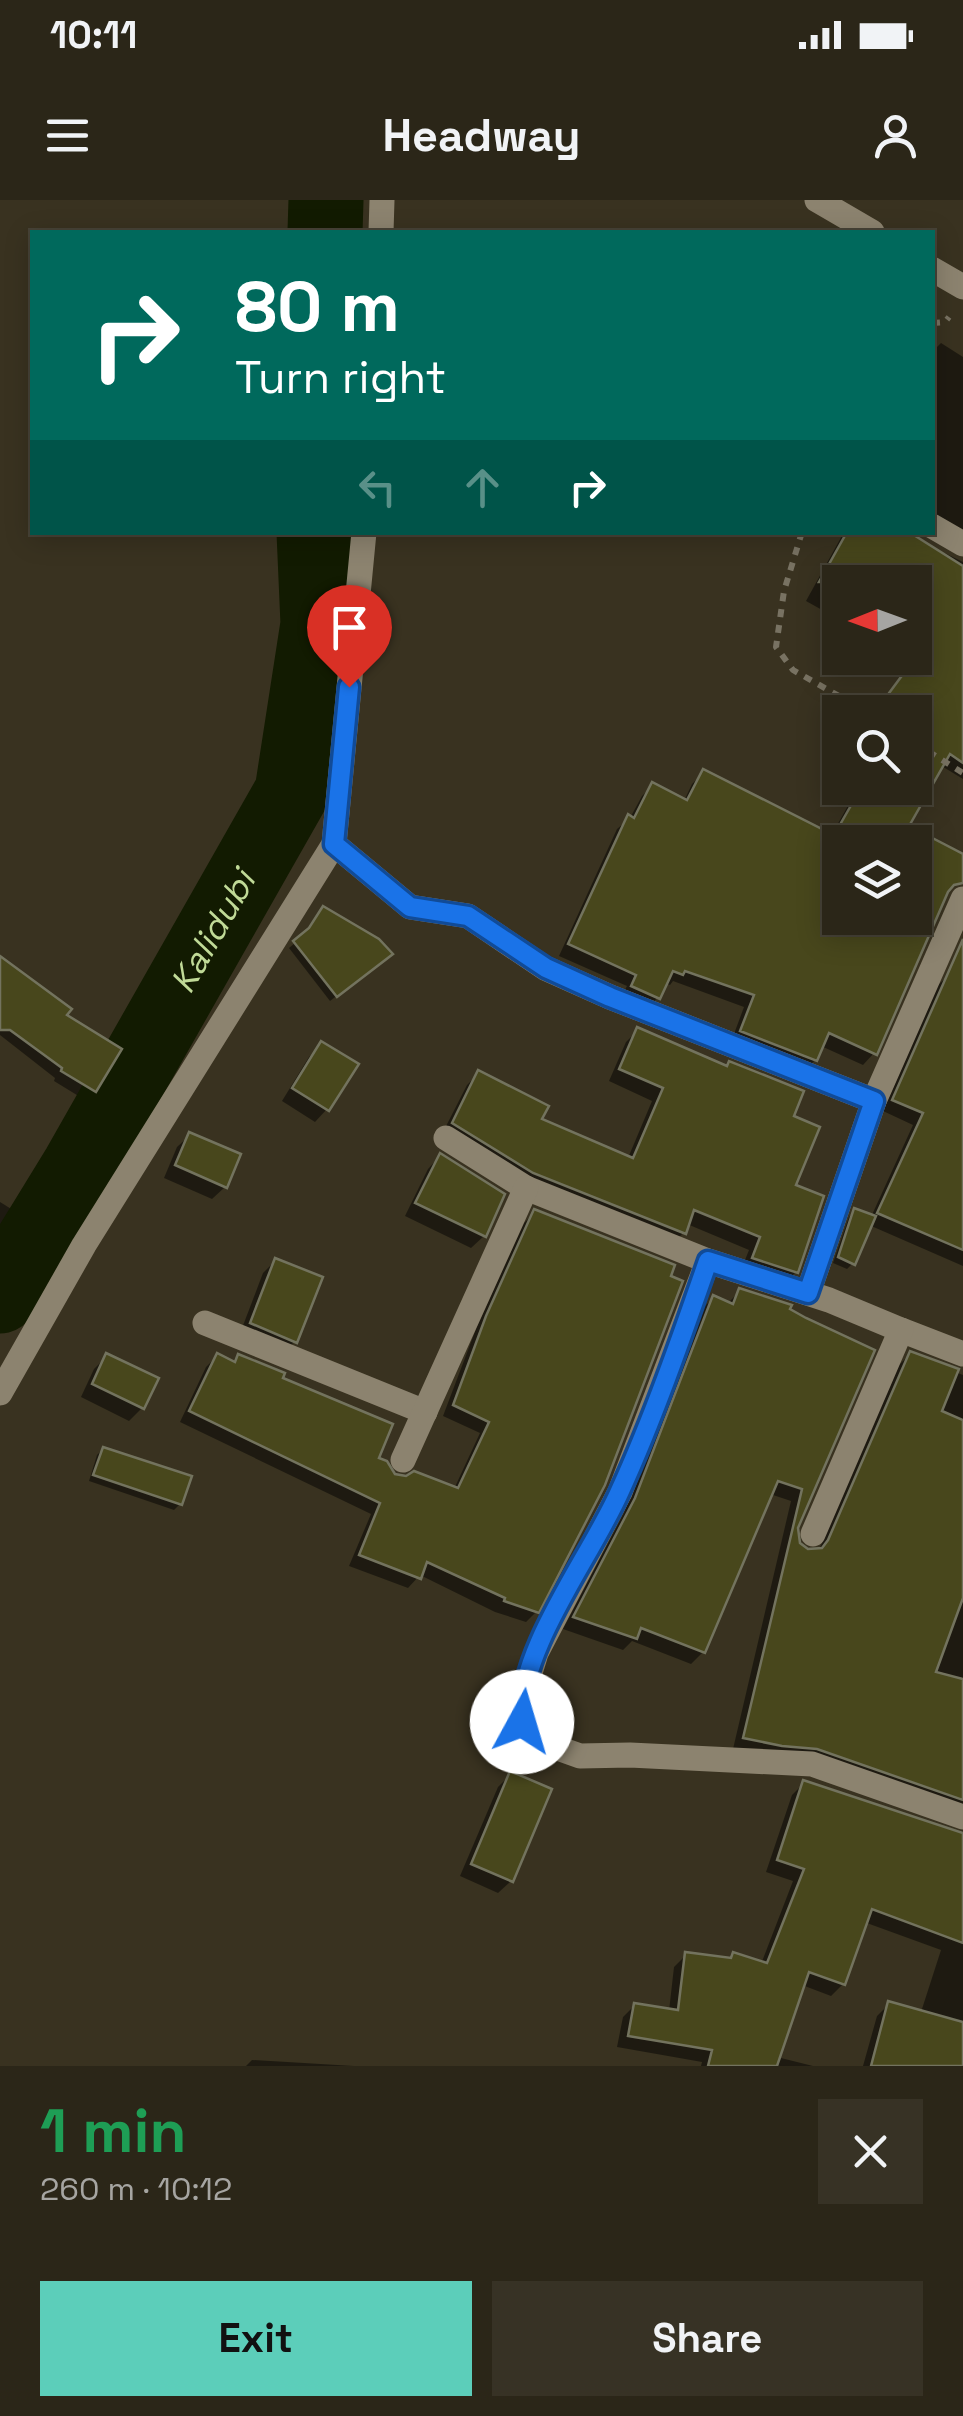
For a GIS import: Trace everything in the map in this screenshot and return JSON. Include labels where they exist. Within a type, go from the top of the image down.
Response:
[{"type":"street","points":[[382,200],[382,230]]},
{"type":"street","points":[[817,200],[869,230]]},
{"type":"street","points":[[935,271],[963,287]]},
{"type":"street","points":[[935,528],[963,544]]},
{"type":"street","points":[[0,1393],[84,1245],[334,844],[364,535]]},
{"type":"street","points":[[334,844],[410,907],[468,916],[546,968],[874,1101]]},
{"type":"street","points":[[808,1293],[874,1101],[957,927],[963,900]]},
{"type":"street","points":[[446,1138],[526,1188],[708,1261],[808,1293],[963,1354]]},
{"type":"street","points":[[403,1460],[526,1188]]},
{"type":"street","points":[[708,1261],[620,1492],[536,1653],[521,1702],[522,1722],[535,1740],[580,1756],[630,1754],[812,1764],[963,1817]]},
{"type":"street","points":[[205,1324],[424,1412]]},
{"type":"street","points":[[812,1534],[901,1330]]},
{"type":"path","points":[[801,535],[784,591],[776,648],[793,670],[837,695]]},
{"type":"path","points":[[932,753],[963,773]]},
{"type":"building","points":[[845,535],[914,535],[963,566],[963,763],[950,754],[932,786],[932,695],[888,695],[902,675],[932,675],[932,565],[829,565]]},
{"type":"building","points":[[703,769],[822,829],[822,935],[929,935],[877,1055],[829,1033],[817,1061],[740,1031],[754,995],[685,971],[683,975],[673,971],[660,999],[631,986],[636,975],[568,944],[628,814],[634,818],[652,782],[687,800]]},
{"type":"building","points":[[851,805],[921,805],[910,825],[840,825]]},
{"type":"building","points":[[932,838],[963,854],[963,883],[948,892],[932,929]]},
{"type":"building","points":[[323,906],[379,939],[393,954],[337,997],[293,941],[309,928]]},
{"type":"building","points":[[963,939],[963,1250],[877,1213],[923,1113],[892,1100]]},
{"type":"building","points":[[0,956],[72,1009],[67,1015],[122,1049],[96,1092],[61,1071],[10,1030],[0,1030]]},
{"type":"building","points":[[637,1027],[727,1066],[729,1061],[804,1091],[794,1116],[820,1127],[796,1185],[824,1196],[798,1273],[752,1258],[760,1237],[694,1210],[686,1234],[533,1173],[452,1123],[478,1070],[549,1106],[542,1119],[633,1158],[663,1088],[619,1069]]},
{"type":"building","points":[[321,1041],[359,1064],[329,1111],[292,1088]]},
{"type":"building","points":[[189,1132],[241,1154],[227,1188],[175,1165]]},
{"type":"building","points":[[440,1153],[505,1194],[486,1237],[415,1203]]},
{"type":"building","points":[[854,1208],[876,1216],[855,1265],[838,1257]]},
{"type":"building","points":[[534,1209],[675,1265],[671,1276],[683,1281],[605,1485],[539,1613],[504,1601],[505,1598],[427,1562],[421,1579],[359,1555],[380,1503],[189,1411],[217,1353],[235,1362],[238,1354],[285,1373],[283,1378],[393,1424],[379,1458],[387,1461],[395,1474],[406,1476],[414,1471],[458,1488],[489,1422],[453,1405],[486,1316]]},
{"type":"building","points":[[275,1258],[323,1277],[297,1343],[250,1323]]},
{"type":"building","points":[[739,1288],[792,1305],[790,1309],[806,1318],[875,1350],[798,1528],[800,1543],[808,1549],[822,1548],[828,1540],[910,1351],[959,1369],[942,1411],[963,1420],[963,1598],[936,1672],[963,1679],[963,1800],[817,1749],[743,1738],[802,1489],[778,1481],[705,1653],[641,1628],[637,1639],[573,1617],[635,1498],[713,1295],[733,1304]]},
{"type":"building","points":[[106,1353],[159,1378],[144,1409],[92,1384]]},
{"type":"building","points":[[103,1447],[192,1476],[182,1505],[93,1475]]},
{"type":"building","points":[[510,1771],[552,1789],[513,1882],[471,1864]]},
{"type":"building","points":[[803,1780],[963,1833],[963,1943],[872,1909],[845,1985],[809,1972],[777,2066],[708,2066],[712,2050],[628,2036],[634,2003],[678,2010],[685,1952],[731,1958],[733,1952],[767,1963],[804,1869],[777,1860]]},
{"type":"building","points":[[888,2001],[963,2022],[963,2066],[871,2066]]},
{"type":"waterway","name":"Kalidubi","points":[[325,230],[326,200]]},
{"type":"waterway","name":"Kalidubi","points":[[0,1296],[79,1167],[292,792],[318,624],[314,535]]},
{"type":"route","points":[[349,687],[334,844],[410,907],[468,916],[546,968],[874,1101],[808,1293],[708,1261],[620,1492],[528,1671],[521,1702],[522,1722]]}]
